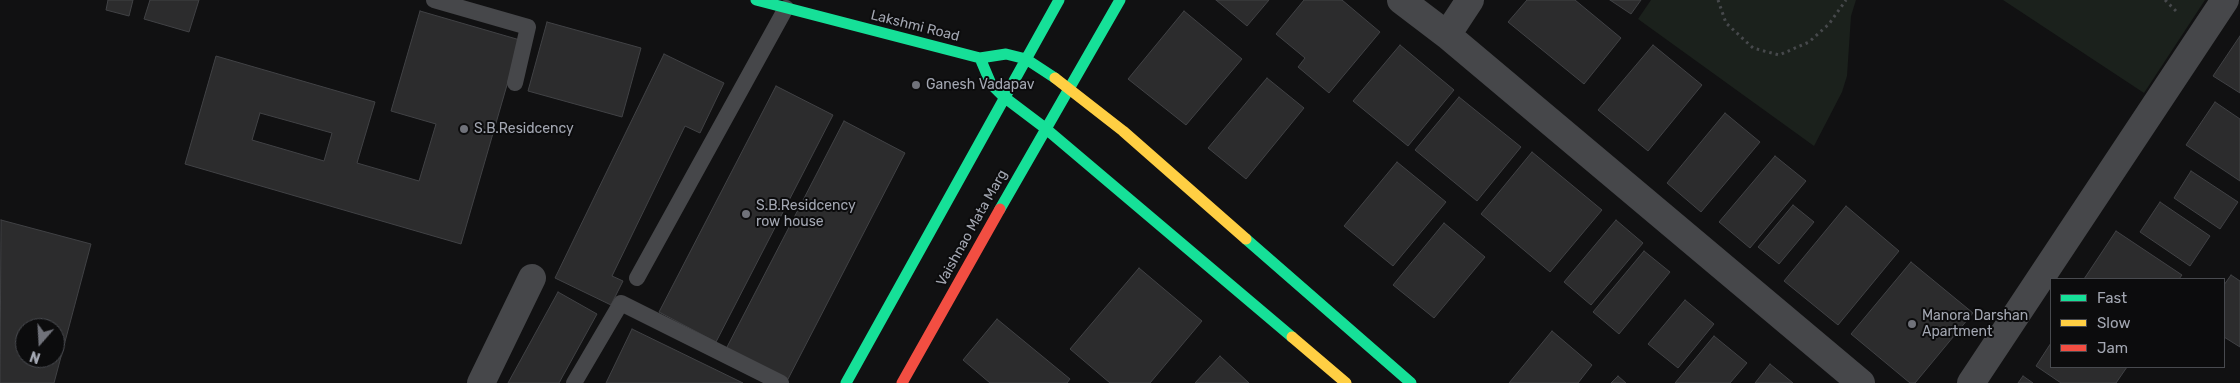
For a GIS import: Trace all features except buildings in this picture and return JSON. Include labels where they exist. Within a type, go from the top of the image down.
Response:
[{"type":"main road","name":"Lakshmi Road","points":[[756,0],[787,4],[980,58],[1006,54],[1026,59]]},
{"type":"main road","points":[[846,383],[1059,0]]},
{"type":"main road","name":"Vaishnao Mata Marg","points":[[902,383],[1045,128],[1120,0]]},
{"type":"main road","points":[[980,58],[990,84],[1004,97],[1045,128],[1346,383]]},
{"type":"main road","points":[[1026,59],[1069,88],[1123,131],[1411,383]]},
{"type":"street","points":[[1401,0],[1447,34],[1861,383]]},
{"type":"street","points":[[1447,34],[1470,0]]},
{"type":"street","points":[[1971,383],[2225,0]]},
{"type":"street","points":[[481,383],[532,278]]},
{"type":"lane","points":[[434,0],[528,27],[515,83]]},
{"type":"lane","points":[[637,278],[787,4]]},
{"type":"lane","points":[[574,383],[621,303],[780,383]]},
{"type":"path","points":[[1718,0],[1726,23],[1753,48],[1780,55],[1808,42],[1828,24],[1846,0]]},
{"type":"shaded area","points":[[1651,0],[1856,0],[1851,16],[1847,76],[1842,92],[1814,146],[1638,19]]},
{"type":"shaded area","points":[[2003,0],[2205,0],[2144,93]]},
{"type":"traffic: fast","points":[[756,0],[980,58],[1006,54],[1026,59],[1055,78]]},
{"type":"traffic: fast","points":[[846,383],[1059,0]]},
{"type":"traffic: fast","points":[[1000,209],[1120,0]]},
{"type":"traffic: fast","points":[[980,58],[991,84],[1004,97],[1045,128],[1292,337]]},
{"type":"traffic: fast","points":[[1246,239],[1411,383]]},
{"type":"traffic: slow","points":[[1055,78],[1123,131],[1246,239]]},
{"type":"traffic: slow","points":[[1292,337],[1346,383]]},
{"type":"traffic: jam","points":[[902,383],[1000,209]]},
{"type":"place","name":"Ganesh Vadapav","points":[[916,85]]},
{"type":"place","name":"S.B.Residcency","points":[[464,129]]},
{"type":"place","name":"S.B.Residcency row house","points":[[746,214]]},
{"type":"place","name":"Manora Darshan Apartment","points":[[1912,324]]}]
